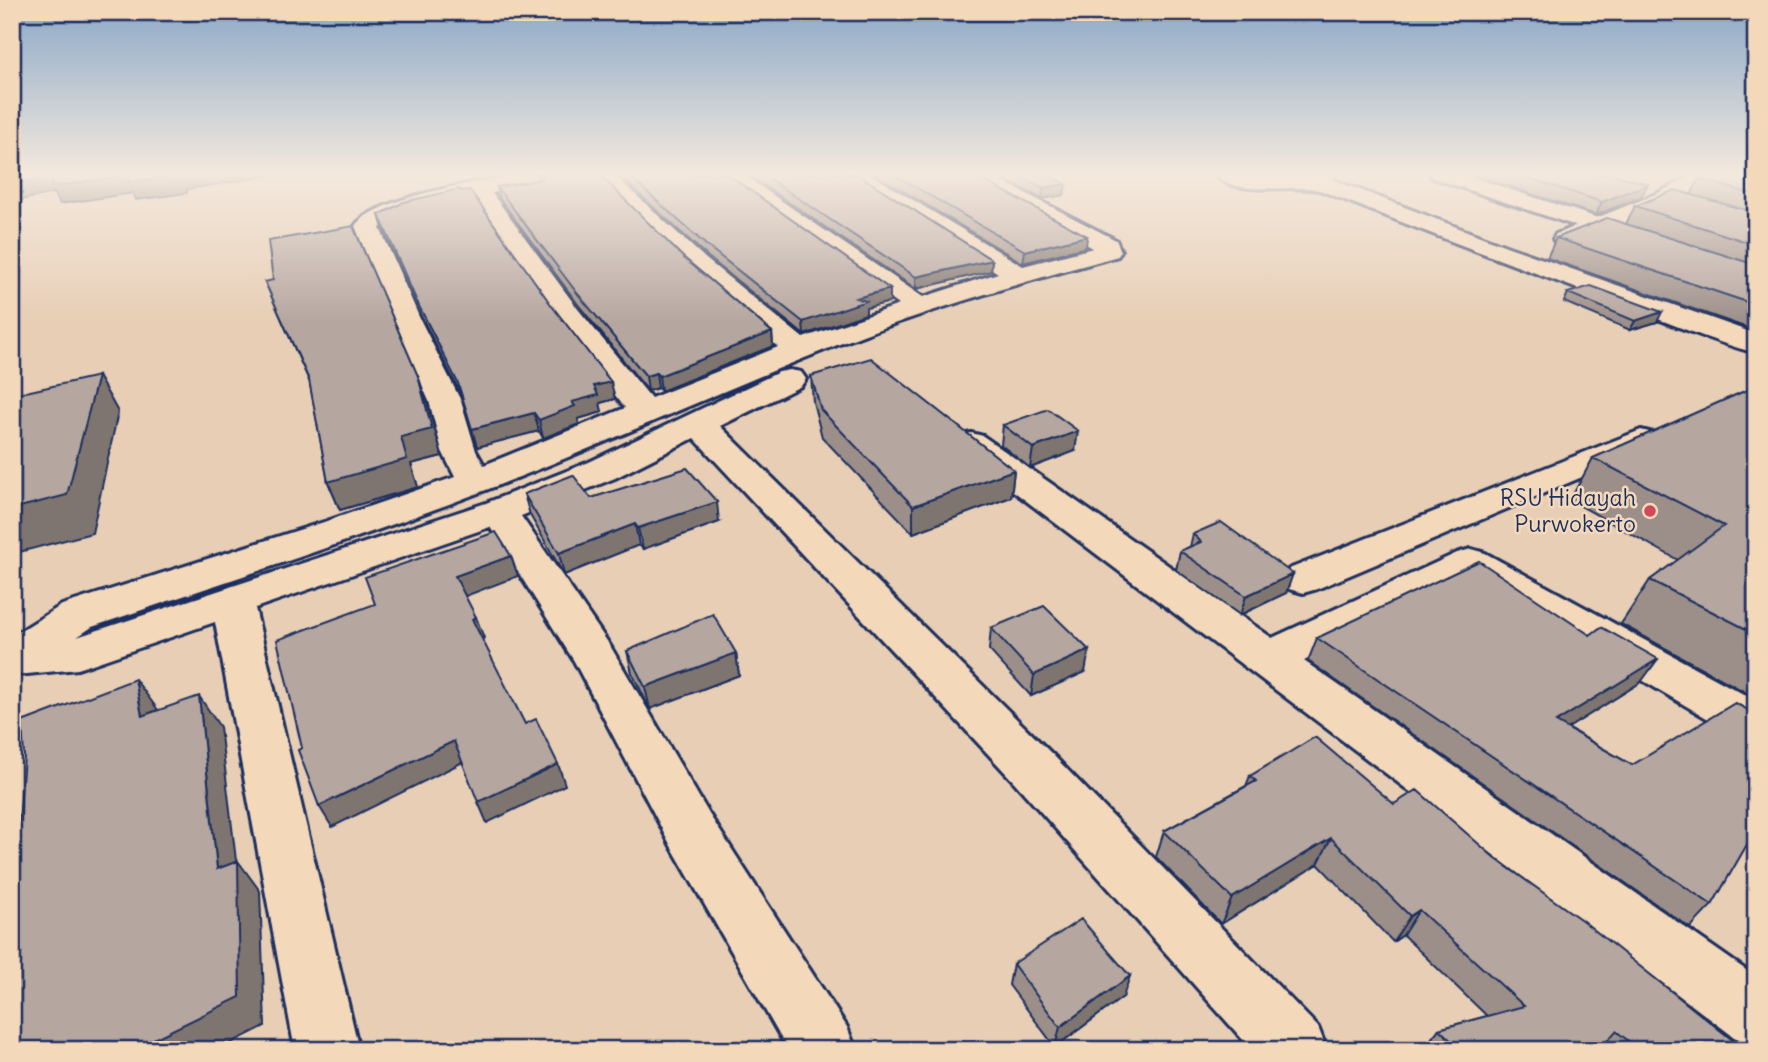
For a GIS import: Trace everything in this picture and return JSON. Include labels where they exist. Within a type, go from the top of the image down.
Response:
[{"type":"street","points":[[370,224],[367,226],[406,319],[445,401],[459,452],[593,655],[690,830],[824,1050]]},
{"type":"street","points":[[504,224],[568,315],[645,412]]},
{"type":"street","points":[[653,224],[799,350]]},
{"type":"street","points":[[800,224],[920,307]]},
{"type":"street","points":[[935,224],[1019,275]]},
{"type":"street","points":[[12,659],[76,616],[345,547],[487,497],[602,470],[697,422],[799,350],[864,325],[1019,275],[1109,251],[1107,245],[1066,224]]},
{"type":"street","points":[[1428,224],[1756,344]]},
{"type":"street","points":[[1595,224],[1664,248]]},
{"type":"street","points":[[1518,258],[1603,224]]},
{"type":"street","points":[[487,497],[572,442],[645,412],[755,380],[866,360],[920,307]]},
{"type":"street","points":[[941,419],[1016,478],[1756,1015]]},
{"type":"street","points":[[697,422],[1034,769],[1295,1050]]},
{"type":"street","points":[[1303,579],[1538,480],[1666,430]]},
{"type":"street","points":[[572,442],[602,470]]},
{"type":"street","points":[[12,659],[78,653],[232,600],[345,547]]},
{"type":"street","points":[[1266,660],[1471,562],[1756,724]]},
{"type":"street","points":[[232,600],[327,1050]]},
{"type":"building","points":[[383,224],[494,224],[552,306],[611,382],[594,386],[598,395],[572,402],[575,406],[539,420],[534,413],[472,429],[458,383],[417,302]]},
{"type":"building","points":[[525,224],[649,224],[684,258],[772,332],[659,376],[656,373],[646,376],[577,293]]},
{"type":"building","points":[[682,224],[797,224],[890,289],[856,298],[866,301],[803,322]]},
{"type":"building","points":[[836,224],[935,224],[992,260],[916,277]]},
{"type":"building","points":[[978,224],[1064,224],[1087,236],[1025,251]]},
{"type":"building","points":[[1593,224],[1625,224],[1756,265],[1756,305],[1556,238]]},
{"type":"building","points":[[1689,224],[1756,224],[1756,245]]},
{"type":"building","points":[[353,226],[418,376],[432,429],[401,437],[407,459],[328,482],[309,380],[265,282],[273,280],[268,241]]},
{"type":"building","points":[[1591,286],[1662,312],[1635,321],[1568,293]]},
{"type":"building","points":[[871,358],[1014,470],[913,506],[821,410],[811,376]]},
{"type":"building","points":[[98,376],[67,495],[12,509],[12,395]]},
{"type":"building","points":[[1756,386],[1756,634],[1650,580],[1724,526],[1593,458]]},
{"type":"building","points":[[1048,409],[1078,431],[1033,448],[1003,425]]},
{"type":"building","points":[[687,468],[717,502],[638,528],[635,524],[559,553],[524,494],[573,475],[591,498]]},
{"type":"building","points":[[1221,522],[1293,574],[1246,596],[1180,551],[1201,542],[1193,534]]},
{"type":"building","points":[[496,532],[511,556],[455,576],[476,617],[472,619],[525,724],[536,719],[558,764],[478,802],[454,741],[319,806],[298,750],[302,748],[277,640],[375,604],[365,577]]},
{"type":"building","points":[[1479,561],[1590,635],[1601,627],[1658,659],[1556,722],[1632,765],[1735,703],[1756,714],[1756,829],[1712,905],[1317,638]]},
{"type":"building","points":[[1044,606],[1089,650],[1034,675],[991,628]]},
{"type":"building","points":[[713,614],[736,653],[645,687],[627,651]]},
{"type":"building","points":[[135,679],[142,716],[199,696],[217,869],[238,861],[240,997],[131,1050],[12,1050],[12,916],[24,756],[22,722]]},
{"type":"building","points":[[1315,737],[1394,804],[1417,790],[1496,859],[1583,921],[1745,1050],[1640,1050],[1616,1031],[1599,1050],[1461,1050],[1439,1029],[1524,1006],[1419,910],[1410,916],[1331,838],[1232,898],[1164,831],[1256,781],[1250,776]]},
{"type":"building","points":[[1081,919],[1130,976],[1060,1027],[1013,964]]},
{"type":"place","name":"RSU Hidayah Purwokerto","points":[[1650,511]]}]
